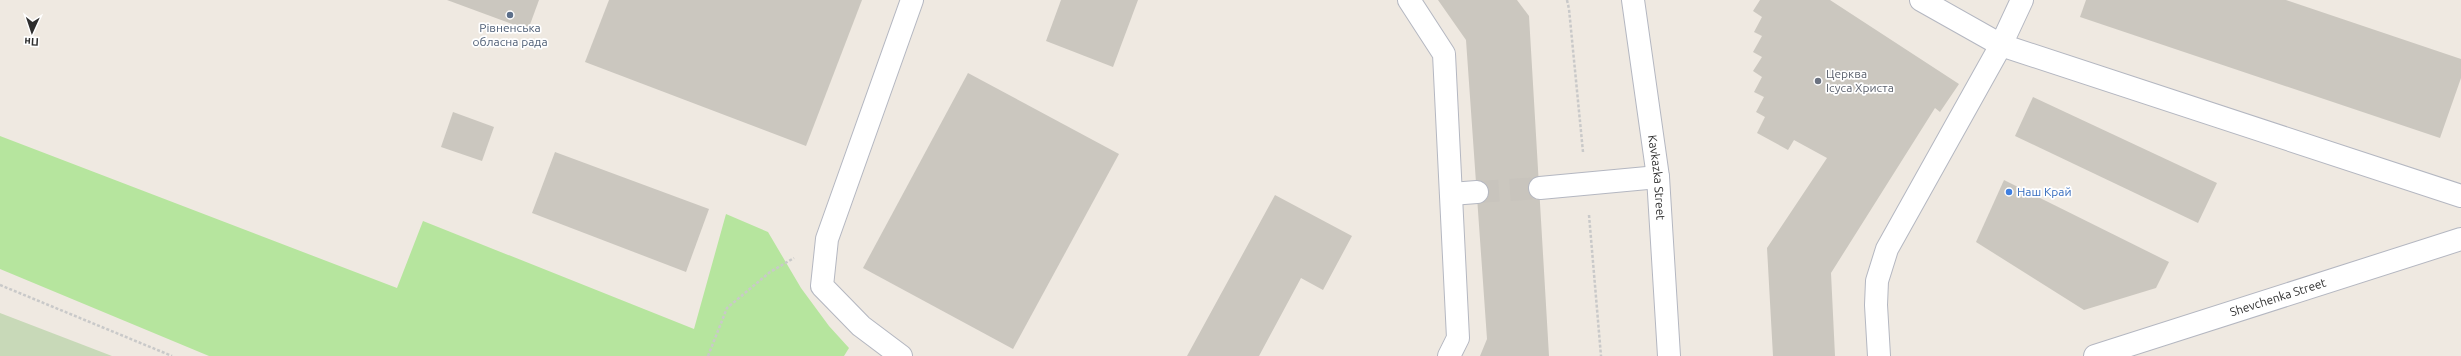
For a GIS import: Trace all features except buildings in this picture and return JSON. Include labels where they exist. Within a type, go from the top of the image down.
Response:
[{"type":"street","points":[[901,356],[861,326],[822,286],[827,239],[912,0]]},
{"type":"street","points":[[1409,0],[1444,54],[1458,338],[1449,356]]},
{"type":"street","name":"Kavkazka Street","points":[[1633,0],[1658,177],[1669,356]]},
{"type":"street","points":[[1921,0],[2001,45],[2461,196]]},
{"type":"street","points":[[1879,356],[1876,305],[1877,281],[1886,249],[2001,45],[2022,0]]},
{"type":"street","points":[[1540,188],[1658,177]]},
{"type":"street","points":[[1451,194],[1477,192]]},
{"type":"street","name":"Shevchenka Street","points":[[2095,356],[2461,238]]},
{"type":"path","points":[[1566,0],[1569,9],[1601,356]]},
{"type":"path","points":[[708,356],[727,308],[770,272],[827,239]]},
{"type":"path","points":[[0,285],[172,356]]},
{"type":"green space","points":[[0,136],[397,288],[423,221],[694,329],[726,214],[768,232],[801,288],[829,326],[849,348],[844,356],[209,356],[0,269]]},
{"type":"green space","points":[[0,313],[112,356],[0,356]]},
{"type":"tunnel","points":[[1477,192],[1540,188]]},
{"type":"place","name":"Рівненська обласна рада","points":[[510,15]]},
{"type":"place","name":"Церква Ісуса Христа","points":[[1818,81]]},
{"type":"place","name":"Наш Край","points":[[2009,192]]}]
